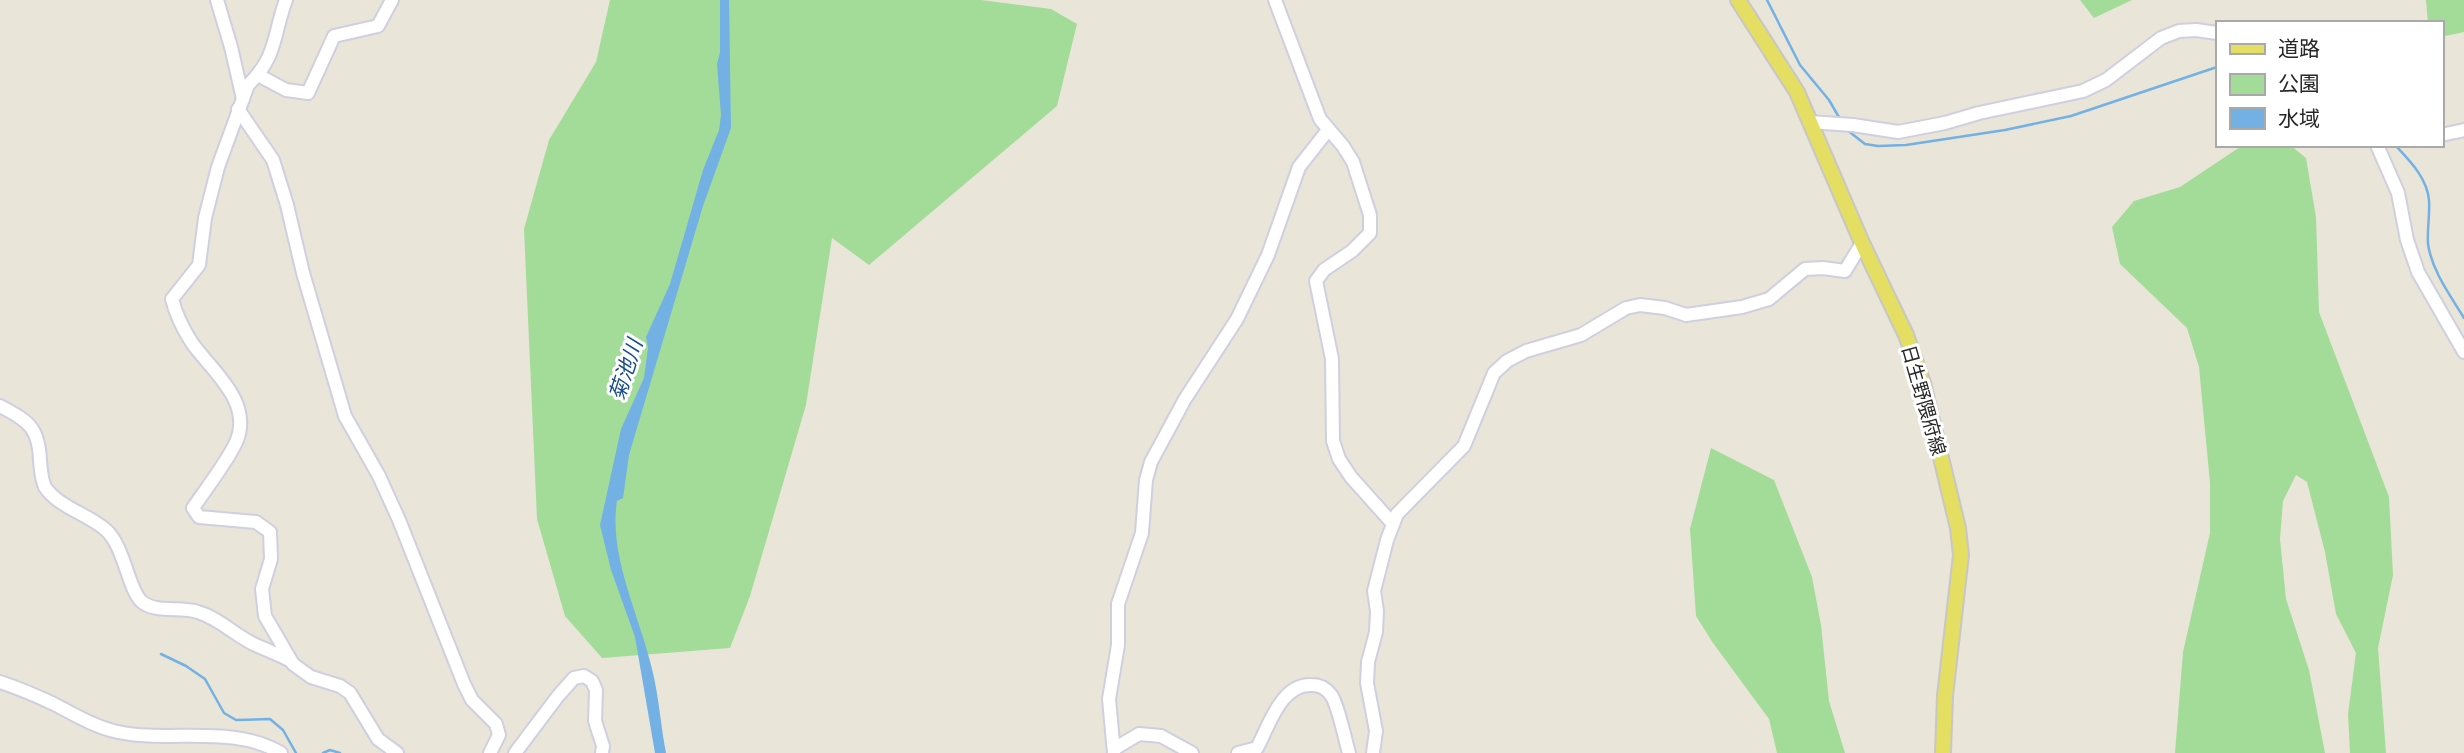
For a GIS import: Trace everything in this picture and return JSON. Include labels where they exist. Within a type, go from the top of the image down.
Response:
[{"type":"main road","name":"日生野隈府線","points":[[1738,0],[1797,92],[1862,243],[1916,359],[1958,528],[1961,555],[1945,696],[1942,753]]},
{"type":"street","points":[[217,0],[231,47],[240,104],[280,179],[303,273],[345,416],[379,476],[399,520],[464,684],[472,700],[496,724],[499,735],[489,753]]},
{"type":"street","points":[[286,0],[272,51],[258,75],[248,85],[218,167],[208,205],[199,265],[172,299],[186,333],[239,406],[241,423],[237,441],[193,508],[199,517],[256,522],[270,532],[271,559],[261,598],[265,616],[292,661]]},
{"type":"street","points":[[258,75],[286,90],[308,93],[334,36],[378,26],[392,0]]},
{"type":"street","points":[[1275,0],[1320,119],[1353,162],[1370,215],[1370,233],[1352,251],[1324,270],[1316,281],[1332,359],[1333,441],[1339,459],[1351,477],[1393,524]]},
{"type":"street","points":[[1809,122],[1898,132],[1945,123],[2082,91],[2106,80],[2161,38],[2179,31],[2216,33]]},
{"type":"street","points":[[1192,753],[1161,736],[1139,734],[1114,751],[1109,699],[1118,645],[1118,604],[1142,533],[1146,480],[1151,462],[1185,399],[1237,319],[1268,255],[1299,167],[1328,130]]},
{"type":"street","points":[[2443,135],[2464,130]]},
{"type":"street","points":[[2378,147],[2398,193],[2407,240],[2418,272],[2464,352]]},
{"type":"street","points":[[1373,753],[1376,731],[1367,683],[1368,662],[1376,632],[1374,591],[1387,540],[1393,524],[1405,506],[1464,446],[1494,373],[1507,360],[1526,351],[1581,335],[1626,308],[1652,306],[1686,314],[1742,307],[1769,299],[1805,269],[1845,271],[1862,243]]},
{"type":"street","points":[[0,406],[36,431],[40,441],[44,485],[52,495],[106,530],[126,566],[140,600],[152,607],[194,610],[216,618],[257,646],[292,661],[311,677],[340,685],[350,692],[377,739],[397,753]]},
{"type":"street","points":[[516,753],[558,696],[574,678],[584,676],[592,681],[596,690],[595,721],[603,746],[602,753]]},
{"type":"street","points":[[0,681],[50,702],[96,726],[118,732],[238,739],[268,745],[281,753]]},
{"type":"street","points":[[1238,753],[1257,748],[1287,694],[1297,687],[1310,684],[1321,686],[1331,695],[1349,753]]},
{"type":"green space","points":[[610,0],[981,0],[1051,9],[1077,24],[1057,106],[869,265],[832,238],[806,405],[750,596],[730,648],[602,658],[565,616],[537,519],[524,229],[549,140],[596,62]]},
{"type":"green space","points":[[2080,0],[2132,0],[2094,18]]},
{"type":"green space","points":[[2426,0],[2464,0],[2464,32],[2443,37],[2443,21],[2428,21]]},
{"type":"green space","points":[[2240,147],[2292,147],[2306,158],[2316,217],[2319,312],[2389,497],[2393,575],[2378,648],[2386,753],[2350,753],[2348,714],[2356,653],[2336,614],[2325,552],[2307,482],[2296,475],[2283,501],[2280,539],[2286,599],[2309,670],[2325,753],[2175,753],[2183,652],[2210,533],[2210,483],[2199,367],[2187,328],[2120,264],[2112,227],[2134,201],[2180,187]]},
{"type":"green space","points":[[1711,448],[1774,480],[1812,577],[1821,625],[1829,701],[1845,753],[1777,753],[1769,719],[1696,616],[1690,529]]},
{"type":"water","points":[[720,0],[729,0],[731,128],[703,206],[629,455],[623,498],[617,501],[615,522],[621,566],[648,652],[657,693],[666,753],[655,753],[635,637],[611,570],[600,525],[621,429],[644,378],[648,348],[646,337],[670,284],[703,170],[719,130],[721,115],[717,64],[720,52]]},
{"type":"waterway","points":[[1767,0],[1800,65],[1829,100],[1840,119]]},
{"type":"waterway","points":[[1847,130],[1865,144],[1878,146],[1906,145],[2005,130],[2071,116],[2216,67]]},
{"type":"waterway","points":[[2397,147],[2417,170],[2425,184],[2429,200],[2430,254],[2442,282],[2464,318]]},
{"type":"waterway","points":[[161,654],[205,679],[224,713],[236,720],[270,719],[283,730],[296,753]]},
{"type":"waterway","points":[[323,753],[330,750],[340,753]]},
{"type":"water label","name":"菊池川","points":[[626,370]]}]
